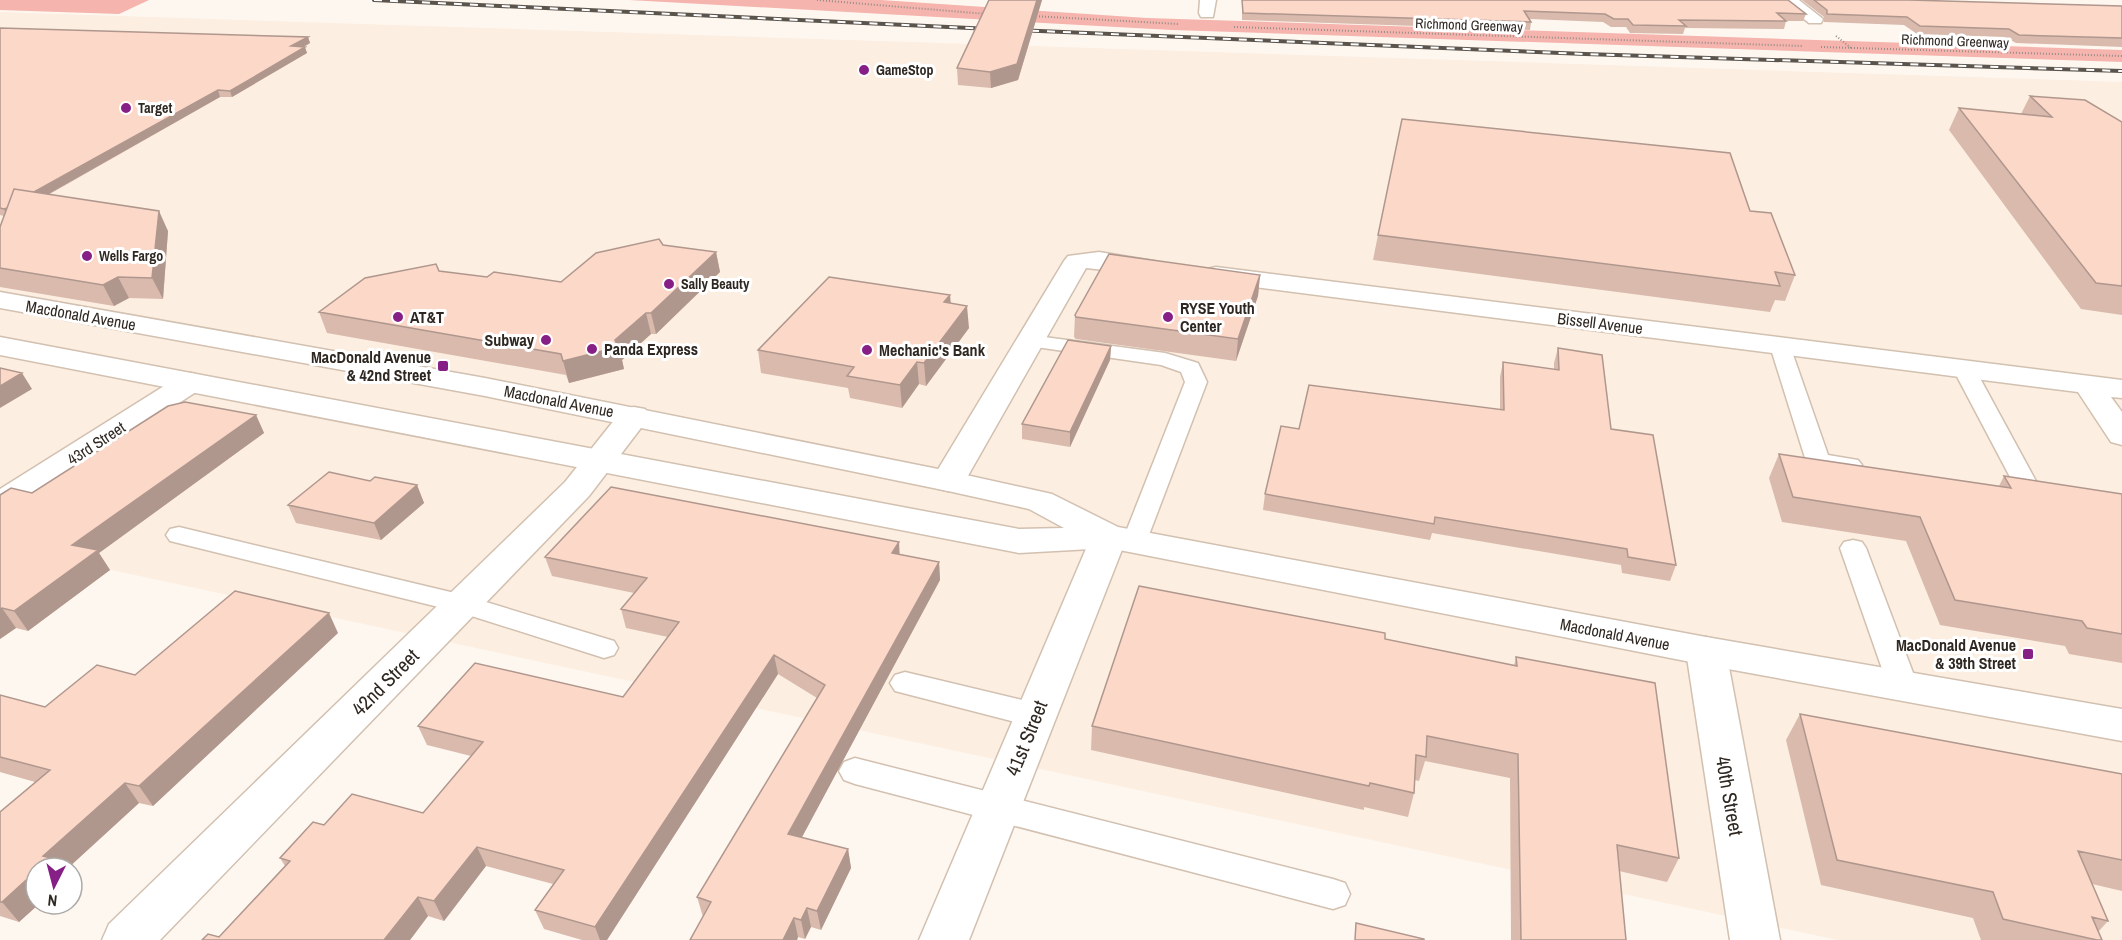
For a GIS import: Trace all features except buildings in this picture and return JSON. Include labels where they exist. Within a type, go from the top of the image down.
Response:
[{"type":"street","points":[[1788,0],[1815,19]]},
{"type":"street","name":"Bissell Avenue","points":[[1029,341],[1077,261],[1099,260],[2122,389]]},
{"type":"street","name":"Macdonald Avenue","points":[[0,300],[634,416],[948,481],[1040,501],[1122,539]]},
{"type":"street","points":[[948,481],[1029,341]]},
{"type":"street","name":"Macdonald Avenue","points":[[0,346],[1019,541],[1122,539],[1706,651],[2122,725]]},
{"type":"street","name":"43rd Street","points":[[0,504],[191,382]]},
{"type":"street","points":[[2088,385],[2122,435]]},
{"type":"street","name":"42nd Street","points":[[128,940],[577,489],[634,416]]},
{"type":"street","name":"41st Street","points":[[944,940],[1035,715],[1122,539]]},
{"type":"street","name":"40th Street","points":[[1706,651],[1755,940]]},
{"type":"lane","points":[[1029,341],[1165,359],[1190,368],[1196,382],[1122,539]]},
{"type":"lane","points":[[1780,346],[1818,460],[1873,469]]},
{"type":"lane","points":[[1964,369],[2031,494]]},
{"type":"lane","points":[[179,535],[463,604],[604,648]]},
{"type":"lane","points":[[1853,548],[1903,686]]},
{"type":"lane","points":[[905,683],[1035,715]]},
{"type":"lane","points":[[855,771],[1333,894]]},
{"type":"path","points":[[817,0],[992,14]]},
{"type":"path","points":[[1028,16],[1182,24]]},
{"type":"path","name":"Richmond Greenway","points":[[1228,26],[1804,46]]},
{"type":"path","name":"Richmond Greenway","points":[[1815,47],[2122,56]]},
{"type":"shaded area","points":[[0,0],[149,0],[119,14],[0,10]]},
{"type":"shaded area","points":[[629,0],[881,0],[1147,18],[2122,50],[2122,62],[1172,30]]},
{"type":"shaded area","points":[[0,12],[2122,82],[2122,940],[1838,940],[0,546]]},
{"type":"railway","points":[[374,0],[991,29]]},
{"type":"railway","points":[[1015,30],[1585,54],[2122,71]]},
{"type":"place","name":"GameStop","points":[[864,70]]},
{"type":"place","name":"Target","points":[[126,108]]},
{"type":"place","name":"Wells Fargo","points":[[87,256]]},
{"type":"place","name":"Sally Beauty","points":[[669,284]]},
{"type":"place","name":"AT&T","points":[[398,317]]},
{"type":"place","name":"RYSE Youth Center","points":[[1168,317]]},
{"type":"place","name":"Subway","points":[[546,340]]},
{"type":"place","name":"Panda Express","points":[[592,349]]},
{"type":"place","name":"Mechanic's Bank","points":[[867,350]]},
{"type":"place","name":"MacDonald Avenue & 42nd Street","points":[[443,366]]},
{"type":"place","name":"MacDonald Avenue & 39th Street","points":[[2028,654]]}]
